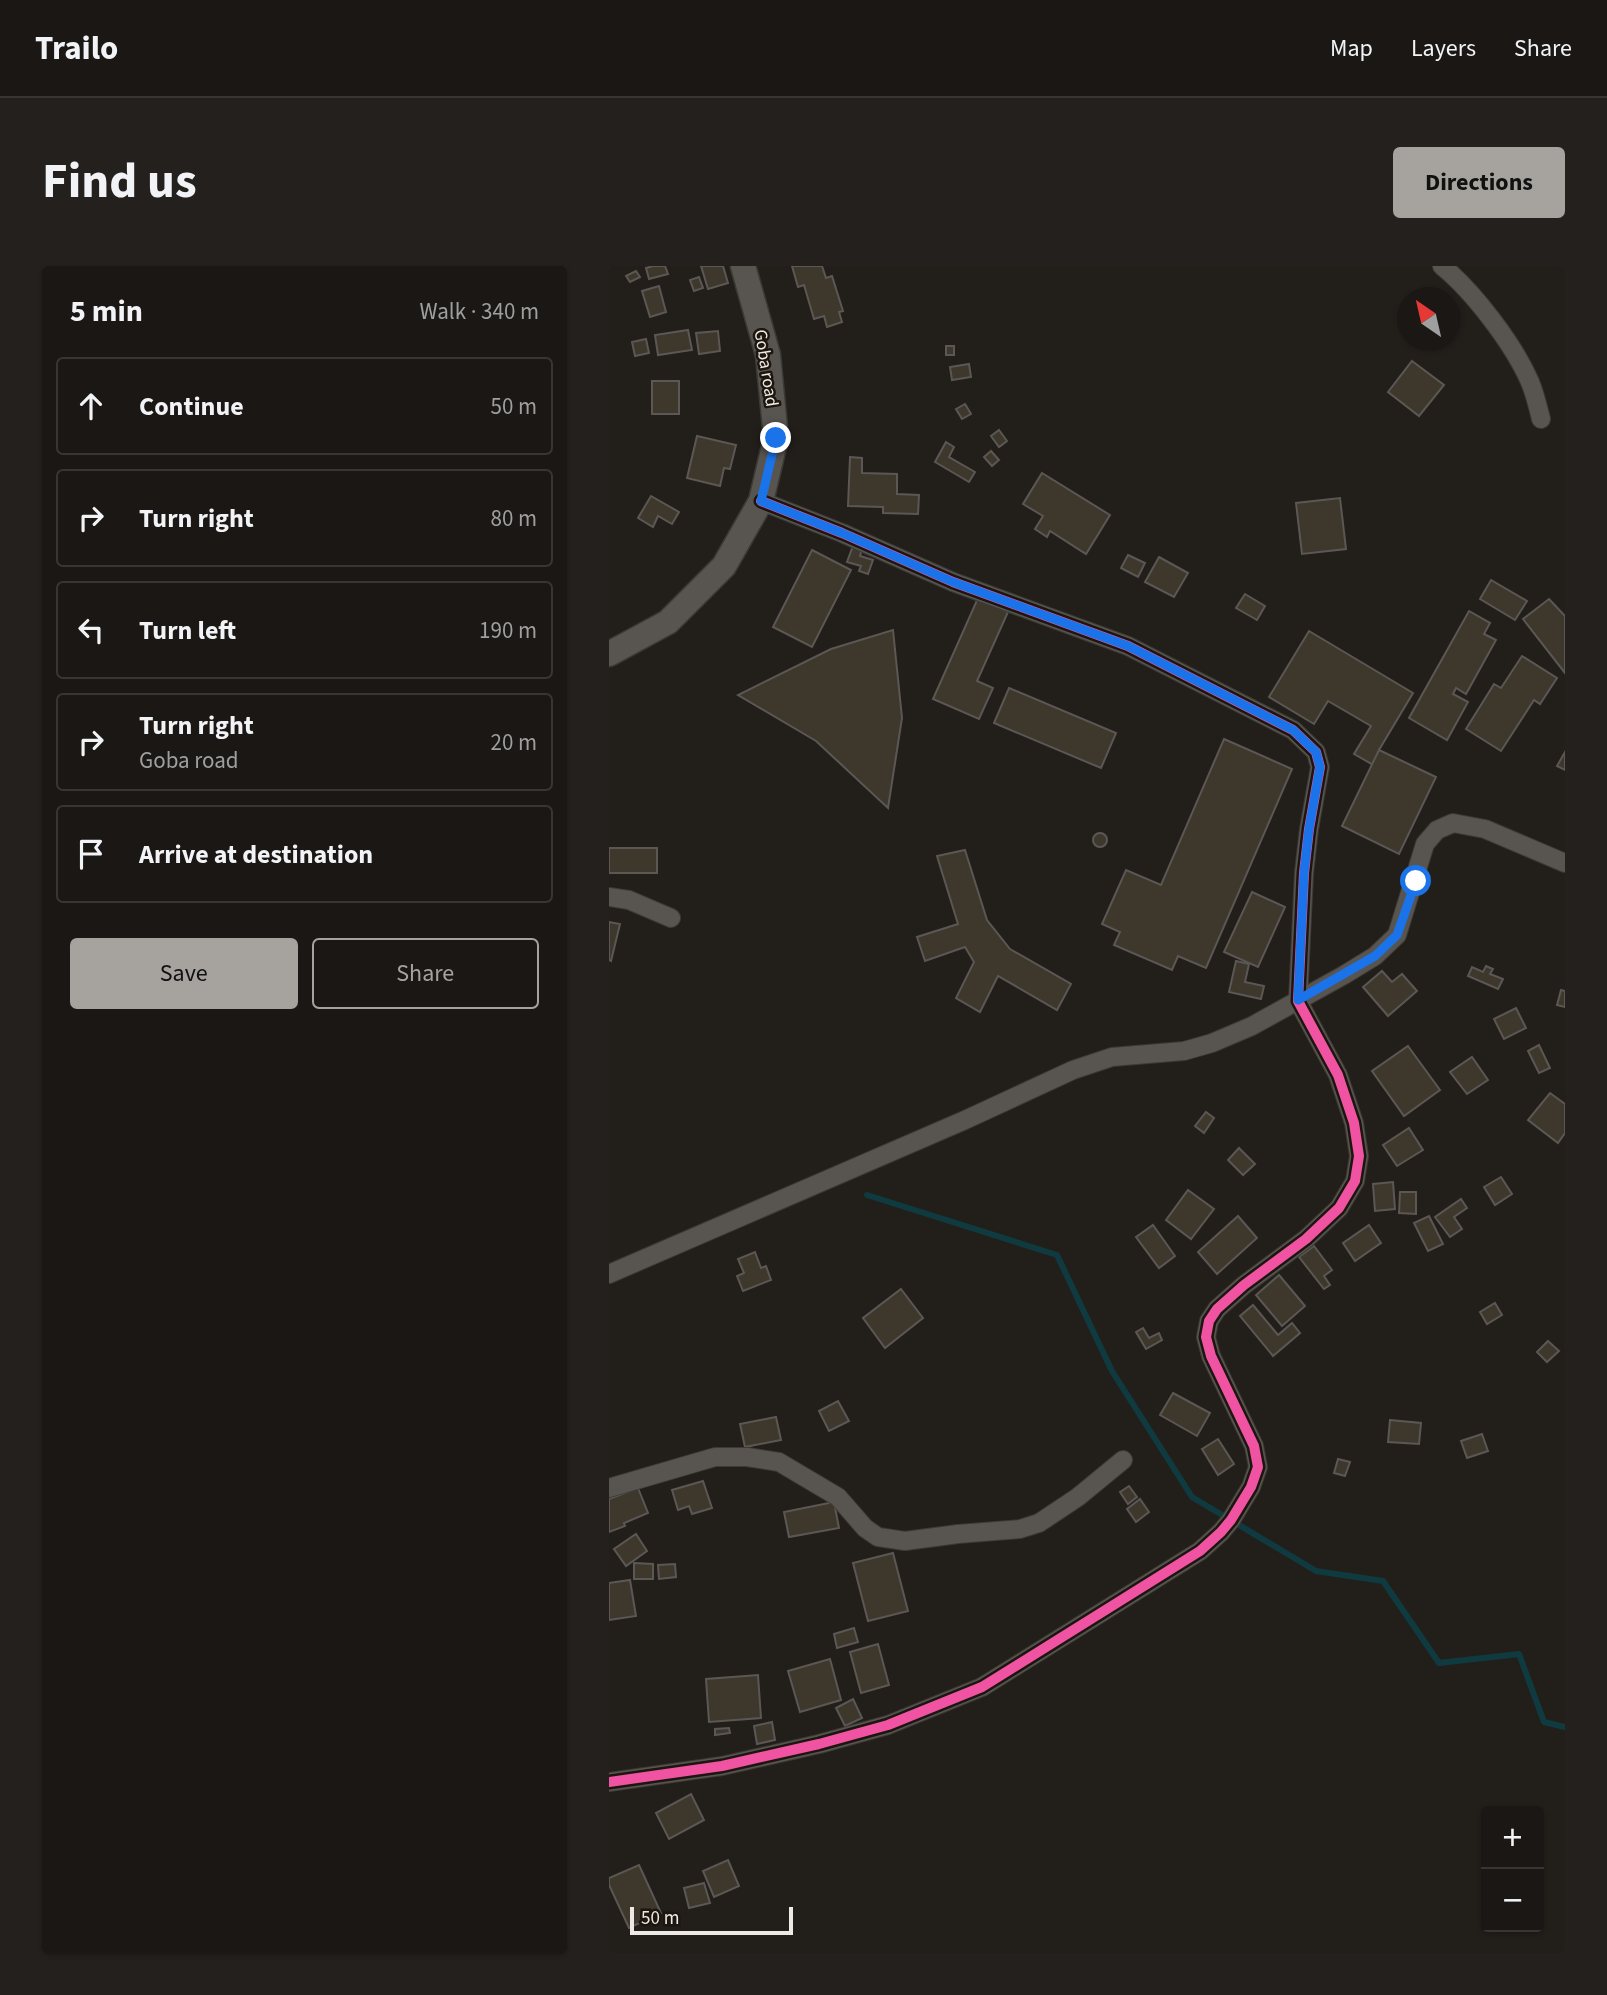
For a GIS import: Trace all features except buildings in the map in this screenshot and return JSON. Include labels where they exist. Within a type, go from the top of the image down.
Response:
[{"type":"street","name":"Goba road","points":[[609,654],[668,622],[687,604],[724,566],[761,501],[776,438],[768,355],[743,266]]},
{"type":"street","points":[[1442,266],[1483,310],[1520,362],[1531,384],[1541,419]]},
{"type":"street","points":[[609,1782],[722,1766],[888,1726],[970,1692],[1081,1627],[1200,1551],[1221,1532],[1251,1487],[1258,1467],[1254,1446],[1212,1356],[1206,1337],[1209,1321],[1217,1309],[1244,1285],[1306,1239],[1339,1208],[1355,1181],[1359,1156],[1354,1123],[1338,1075],[1298,1000],[1304,873],[1320,767],[1316,752],[1293,730],[1128,646],[953,582],[761,501]]},
{"type":"street","points":[[609,1274],[953,1126],[1073,1070],[1112,1057],[1155,1055],[1212,1043],[1252,1026],[1375,956],[1397,935],[1425,844],[1437,830],[1453,823],[1470,824],[1565,863]]},
{"type":"street","points":[[609,897],[629,901],[671,918]]},
{"type":"street","points":[[609,1488],[715,1457],[747,1457],[779,1462],[838,1497],[865,1528],[878,1537],[905,1541],[1020,1529],[1039,1523],[1078,1497],[1123,1460]]},
{"type":"waterway","points":[[867,1195],[1057,1255],[1112,1371],[1192,1497],[1316,1571],[1383,1581],[1439,1663],[1519,1654],[1544,1722],[1565,1727]]},
{"type":"cycle path","points":[[609,1782],[722,1766],[888,1725],[982,1687],[1200,1551],[1231,1520],[1251,1487],[1258,1467],[1254,1446],[1211,1356],[1206,1337],[1209,1321],[1217,1309],[1244,1285],[1306,1239],[1339,1208],[1355,1181],[1359,1156],[1354,1123],[1338,1075],[1298,1001],[1304,873],[1320,767],[1316,752],[1293,730],[1128,646],[953,582],[761,501]]},
{"type":"route","points":[[776,438],[761,501],[953,582],[1128,646],[1293,730],[1316,752],[1320,767],[1304,873],[1298,1000],[1375,956],[1397,935],[1416,881]]}]
